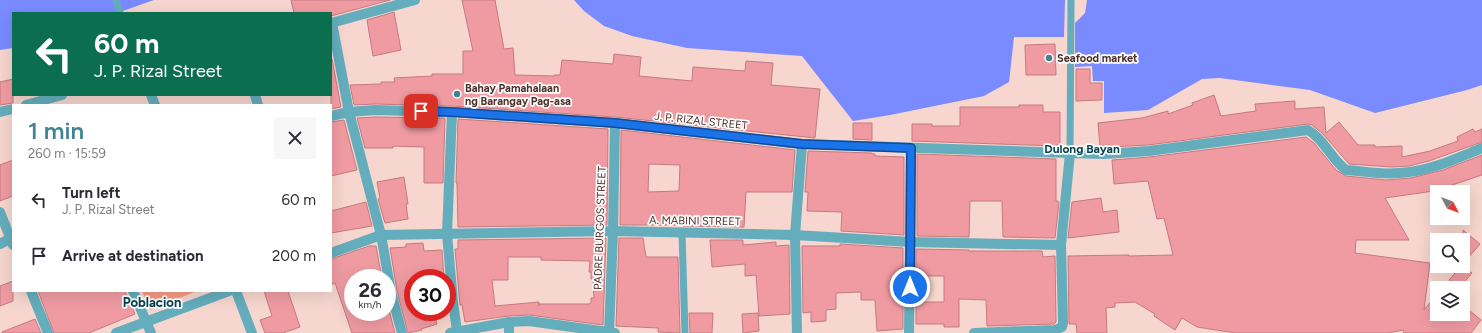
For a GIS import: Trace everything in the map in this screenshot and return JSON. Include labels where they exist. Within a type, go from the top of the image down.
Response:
[{"type":"street","points":[[402,333],[391,292],[381,235],[349,112],[332,23],[415,0]]},
{"type":"street","points":[[33,104],[53,101]]},
{"type":"street","points":[[0,112],[12,108]]},
{"type":"street","name":"J. P. RIZAL STREET","points":[[332,116],[349,112],[374,110],[452,112],[615,123],[802,144],[1104,154],[1149,151],[1308,130],[1315,134],[1346,170],[1398,174],[1419,171],[1437,166],[1482,148]]},
{"type":"street","points":[[452,112],[447,234],[453,302],[453,332],[508,322],[529,320],[611,333]]},
{"type":"street","name":"PADRE BURGOS STREET","points":[[611,333],[615,123]]},
{"type":"street","points":[[797,333],[795,235],[802,144]]},
{"type":"street","points":[[910,333],[911,148]]},
{"type":"street","points":[[974,333],[1055,330],[1060,328],[1063,323],[1061,245],[1070,153]]},
{"type":"street","points":[[0,212],[12,240],[0,244]]},
{"type":"street","name":"A. MABINI STREET","points":[[332,253],[381,235],[613,231],[795,235],[910,242],[1061,245]]},
{"type":"street","points":[[31,292],[48,333]]},
{"type":"street","points":[[133,292],[151,333]]},
{"type":"street","points":[[116,333],[226,292]]},
{"type":"street","points":[[236,292],[252,333]]},
{"type":"street","points":[[508,322],[509,333]]},
{"type":"lane","points":[[116,0],[120,12]]},
{"type":"lane","points":[[1070,153],[1071,0]]},
{"type":"lane","points":[[682,233],[685,333]]},
{"type":"shaded area","points":[[142,292],[195,292],[150,310]]},
{"type":"water","points":[[0,0],[154,0],[120,12],[12,12],[12,48],[0,50]]},
{"type":"water","points":[[574,0],[1065,0],[1064,37],[1014,37],[1009,82],[984,96],[853,121],[802,56],[687,48],[632,36],[604,26],[584,11]]},
{"type":"water","points":[[1087,0],[1482,0],[1482,85],[1375,113],[1310,90],[1220,78],[1202,79],[1148,110],[1104,113],[1104,81],[1093,81],[1092,66],[1075,67],[1075,23],[1085,13]]},
{"type":"building","points":[[291,0],[390,0],[332,16],[332,12],[294,12]]},
{"type":"building","points":[[462,0],[495,0],[504,49],[513,48],[515,75],[560,75],[562,60],[613,64],[614,54],[641,57],[639,76],[692,81],[693,67],[745,71],[746,61],[773,63],[771,85],[820,89],[815,138],[615,117],[452,106],[375,104],[354,105],[350,85],[381,84],[381,82],[395,82],[394,78],[432,76],[432,74],[463,74],[463,51],[473,51]]},
{"type":"building","points":[[394,12],[401,50],[373,56],[367,20]]},
{"type":"building","points":[[1055,44],[1056,75],[1026,75],[1025,45]]},
{"type":"building","points":[[332,59],[341,107],[332,109]]},
{"type":"building","points":[[1076,69],[1090,69],[1090,83],[1102,83],[1102,100],[1076,101]]},
{"type":"building","points":[[12,79],[13,103],[0,105],[0,82]]},
{"type":"building","points":[[1214,95],[1221,116],[1256,111],[1255,104],[1295,101],[1295,109],[1324,107],[1326,133],[1339,122],[1358,145],[1375,145],[1375,147],[1402,146],[1402,157],[1430,151],[1458,141],[1457,137],[1473,129],[1475,132],[1482,129],[1482,142],[1429,161],[1409,166],[1392,167],[1349,164],[1323,134],[1312,125],[1308,124],[1148,145],[1111,147],[1111,145],[1100,146],[1098,123],[1142,118],[1168,111],[1168,114],[1193,105],[1192,103]]},
{"type":"building","points":[[1019,105],[1043,105],[1043,112],[1060,112],[1060,145],[912,141],[912,124],[960,126],[960,107],[1019,107]]},
{"type":"building","points":[[357,118],[445,118],[443,183],[424,183],[424,147],[393,146],[393,148],[365,148]]},
{"type":"building","points":[[458,119],[608,129],[607,225],[458,227],[456,183]]},
{"type":"building","points":[[344,120],[357,170],[332,176],[332,122]]},
{"type":"building","points":[[853,123],[872,123],[872,140],[853,139]]},
{"type":"building","points":[[621,130],[795,150],[792,192],[746,192],[744,227],[620,225]],"holes":[[[649,164],[680,165],[679,191],[648,192]]]},
{"type":"building","points":[[1306,137],[1314,143],[1336,170],[1346,176],[1386,180],[1411,178],[1443,170],[1482,155],[1482,175],[1452,185],[1430,185],[1430,192],[1385,198],[1409,240],[1356,240],[1355,253],[1430,263],[1424,310],[1430,303],[1430,321],[1470,321],[1470,311],[1481,320],[1471,333],[1404,333],[1403,330],[1388,333],[1235,333],[1197,327],[1182,318],[1175,330],[1154,316],[1155,314],[1135,302],[1115,303],[1115,307],[1106,308],[1107,333],[1077,333],[1076,324],[1069,324],[1068,256],[1173,255],[1164,218],[1157,219],[1148,181],[1114,184],[1112,160],[1150,157]]},
{"type":"building","points":[[808,151],[872,153],[875,154],[875,156],[904,157],[904,235],[841,231],[842,212],[807,211],[808,192],[805,192]]},
{"type":"building","points":[[917,154],[1056,159],[1056,201],[1059,203],[1055,238],[1003,237],[1002,201],[970,201],[969,237],[917,236]]},
{"type":"building","points":[[12,160],[12,196],[0,201],[0,165]]},
{"type":"building","points":[[404,177],[408,204],[406,204],[408,219],[385,223],[378,199],[380,198],[377,182]]},
{"type":"building","points":[[1101,198],[1103,212],[1117,210],[1119,232],[1068,238],[1072,202]]},
{"type":"building","points":[[366,202],[372,226],[332,233],[332,211]]},
{"type":"building","points":[[1470,236],[1480,244],[1470,256]]},
{"type":"building","points":[[606,238],[603,325],[529,315],[508,316],[465,322],[462,305],[460,305],[455,249],[458,249],[458,240]],"holes":[[[508,257],[541,257],[541,260],[590,261],[589,272],[591,272],[591,279],[593,279],[594,298],[591,298],[591,303],[539,304],[539,302],[495,306],[492,280],[508,280]]]},
{"type":"building","points":[[619,238],[643,238],[646,257],[678,257],[680,333],[658,332],[658,328],[616,326]]},
{"type":"building","points":[[710,240],[743,240],[743,245],[776,242],[776,246],[789,245],[790,314],[759,316],[756,275],[745,276],[745,264],[712,267]]},
{"type":"building","points":[[423,243],[424,251],[442,250],[443,269],[404,269],[404,318],[397,291],[396,269],[393,269],[390,248],[406,247],[406,244]]},
{"type":"building","points":[[840,244],[903,248],[903,329],[877,331],[875,300],[861,300],[861,292],[836,293],[836,309],[826,310],[826,321],[811,322],[811,312],[803,313],[802,246],[840,246]]},
{"type":"building","points":[[369,246],[376,246],[380,269],[344,269],[344,309],[335,283],[332,284],[332,259]]},
{"type":"building","points":[[916,249],[1042,251],[1043,257],[1055,256],[1056,322],[1054,324],[987,326],[986,300],[959,299],[959,327],[944,327],[944,324],[916,324],[916,302],[944,302],[944,276],[916,276]]},
{"type":"building","points":[[1470,271],[1472,273],[1465,281],[1449,280],[1455,273],[1470,273]]},
{"type":"building","points":[[12,281],[13,301],[0,306],[0,286]]},
{"type":"building","points":[[38,292],[125,292],[135,314],[89,333],[54,333]]},
{"type":"building","points":[[264,292],[288,292],[300,327],[283,333],[265,333],[260,320],[272,316]]},
{"type":"building","points":[[689,313],[713,313],[712,333],[690,333]]},
{"type":"building","points":[[758,313],[759,331],[743,333],[742,314]]},
{"type":"building","points":[[35,319],[41,333],[2,333],[2,332]]},
{"type":"building","points":[[348,321],[392,321],[395,333],[352,333]]},
{"type":"building","points":[[405,321],[436,321],[437,324],[421,329],[422,330],[408,333]]},
{"type":"place","name":"Seafood market","points":[[1049,58]]},
{"type":"place","name":"Bahay Pamahalaan ng Barangay Pag-asa","points":[[457,94]]},
{"type":"district","name":"Dulong Bayan","points":[[1082,149]]},
{"type":"district","name":"Poblacion","points":[[152,302]]},
{"type":"route","points":[[421,111],[615,123],[802,144],[911,148],[910,287]]}]
